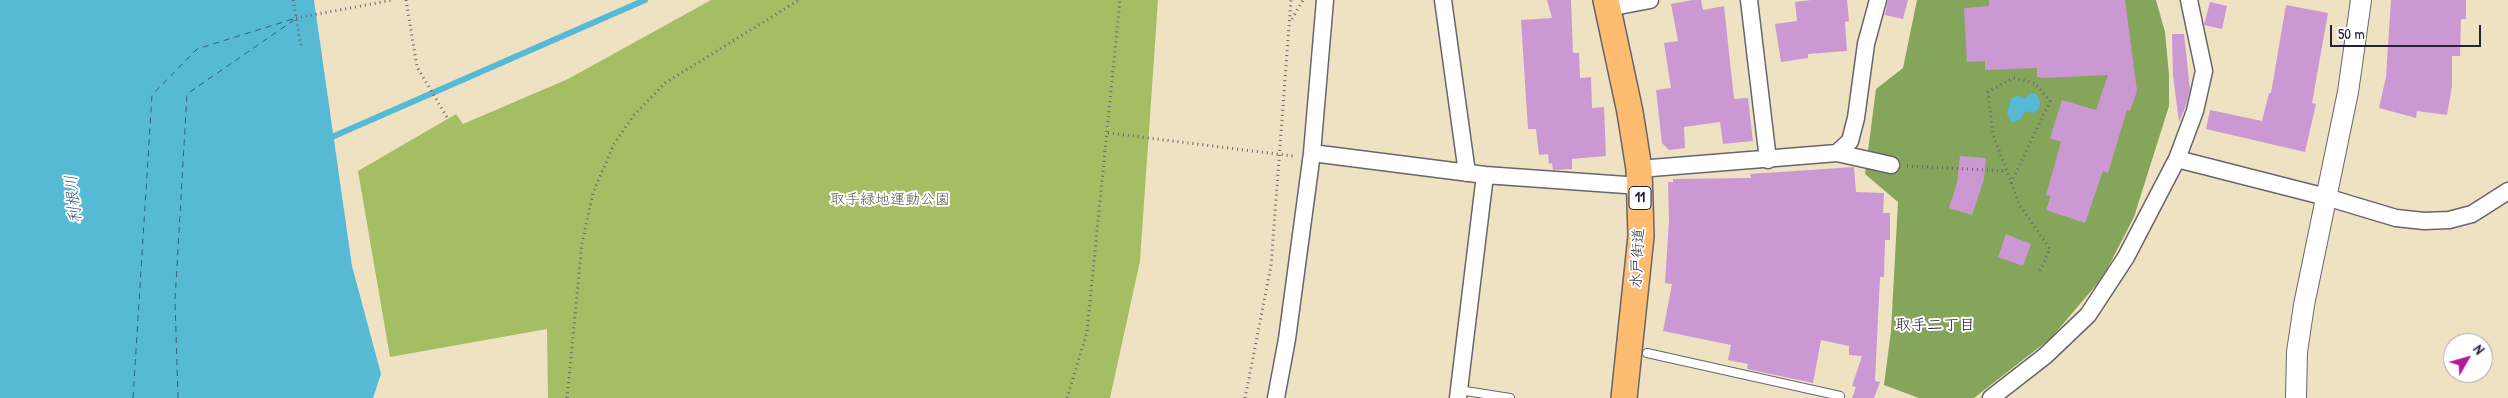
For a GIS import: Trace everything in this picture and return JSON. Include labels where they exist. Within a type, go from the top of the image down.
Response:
[{"type":"main road","name":"水戸街道","points":[[1607,4],[1630,112],[1639,178],[1641,236],[1624,398]]},
{"type":"street","points":[[1276,398],[1287,339],[1312,153],[1325,0]]},
{"type":"street","points":[[1443,0],[1467,173]]},
{"type":"street","points":[[1607,4],[1650,0]]},
{"type":"street","points":[[1749,0],[1768,160]]},
{"type":"street","points":[[1837,153],[1850,141],[1856,118],[1866,44],[1878,0]]},
{"type":"street","points":[[1991,398],[2045,356],[2088,315],[2126,258],[2177,159],[2196,111],[2204,71],[2190,0]]},
{"type":"street","points":[[2296,398],[2297,352],[2304,305],[2348,92],[2361,0]]},
{"type":"street","points":[[1312,153],[1485,175],[1639,178],[1768,160],[1837,153],[1891,165]]},
{"type":"street","points":[[2177,159],[2326,197],[2396,218],[2424,221],[2449,220],[2472,214],[2508,191]]},
{"type":"street","points":[[1458,394],[1485,175]]},
{"type":"lane","points":[[1647,353],[1840,396],[1839,398]]},
{"type":"lane","points":[[1458,394],[1510,398]]},
{"type":"path","points":[[293,0],[301,46]]},
{"type":"path","points":[[296,18],[393,0]]},
{"type":"path","points":[[406,0],[418,67],[448,119]]},
{"type":"path","points":[[567,398],[582,243],[593,193],[614,144],[634,115],[665,83],[799,0]]},
{"type":"path","points":[[1067,398],[1087,332],[1120,0]]},
{"type":"path","points":[[1246,398],[1271,266],[1292,0]]},
{"type":"path","points":[[1290,21],[1303,0]]},
{"type":"path","points":[[2011,183],[2050,101],[2035,83],[2013,78],[1988,92],[1993,135],[2007,171],[2011,183],[2019,204],[2050,249],[2040,271]]},
{"type":"path","points":[[1108,133],[1280,155]]},
{"type":"path","points":[[1891,165],[2007,171]]},
{"type":"green space","name":"取手緑地運動公園","points":[[711,0],[1158,0],[1140,261],[1110,398],[548,398],[547,329],[390,357],[358,171],[456,114],[463,124],[568,79]]},
{"type":"green space","points":[[1917,0],[2156,0],[2165,32],[2169,75],[2169,106],[2134,217],[2103,277],[2051,338],[1974,398],[1919,398],[1884,385],[1891,331],[1898,202],[1865,174],[1876,89],[1903,68]]},
{"type":"water","name":"利根川","points":[[0,0],[314,0],[352,266],[381,374],[373,398],[0,398]]},
{"type":"water","points":[[2031,93],[2036,94],[2040,101],[2039,109],[2033,113],[2025,111],[2021,119],[2012,123],[2007,113],[2011,99],[2018,95],[2025,98]]},
{"type":"building","points":[[1547,0],[1571,0],[1573,53],[1579,53],[1580,78],[1591,77],[1592,108],[1604,107],[1606,156],[1572,159],[1572,169],[1553,170],[1552,163],[1549,164],[1548,154],[1539,155],[1536,129],[1528,129],[1521,20],[1552,18]]},
{"type":"building","points":[[1701,0],[1703,10],[1724,6],[1734,99],[1748,98],[1753,141],[1723,144],[1720,122],[1684,127],[1685,148],[1669,150],[1662,143],[1656,90],[1671,88],[1664,43],[1678,41],[1671,4]]},
{"type":"building","points":[[1847,0],[1849,21],[1845,22],[1847,51],[1808,54],[1808,58],[1781,62],[1775,24],[1797,21],[1795,2]]},
{"type":"building","points":[[1888,0],[1908,0],[1903,19],[1885,15]]},
{"type":"building","points":[[1989,0],[2125,0],[2137,91],[2130,111],[2127,110],[2108,173],[2103,171],[2085,223],[2046,210],[2051,196],[2046,195],[2061,142],[2050,138],[2062,100],[2096,110],[2108,75],[2043,78],[2037,77],[2037,68],[1985,70],[1985,61],[1967,62],[1964,8],[1989,6]]},
{"type":"building","points":[[2391,0],[2466,0],[2466,19],[2461,19],[2460,56],[2452,56],[2452,86],[2447,115],[2417,111],[2416,118],[2379,108],[2386,77]]},
{"type":"building","points":[[2210,2],[2227,6],[2222,29],[2204,25]]},
{"type":"building","points":[[2286,5],[2328,13],[2312,103],[2316,104],[2305,152],[2206,129],[2210,110],[2262,121],[2269,93],[2271,93]]},
{"type":"building","points":[[2172,34],[2184,34],[2190,90],[2179,122],[2173,75]]},
{"type":"building","points":[[1960,156],[1986,158],[1984,179],[1972,215],[1949,208],[1957,183]]},
{"type":"building","points":[[1854,167],[1856,192],[1884,193],[1883,213],[1890,213],[1890,240],[1885,240],[1884,277],[1880,277],[1875,381],[1880,382],[1874,398],[1852,398],[1856,387],[1852,386],[1862,356],[1849,355],[1849,346],[1821,340],[1813,383],[1747,369],[1748,364],[1728,360],[1731,345],[1663,331],[1672,284],[1665,283],[1669,220],[1668,182],[1673,182],[1673,179],[1751,178],[1750,174]]},
{"type":"building","points":[[2006,234],[2031,244],[2023,266],[1998,257]]},
{"type":"waterway","points":[[325,140],[645,0]]},
{"type":"ferry route","points":[[133,398],[152,95],[197,49],[296,18]]},
{"type":"ferry route","points":[[178,398],[175,300],[187,94],[294,20]]},
{"type":"district","name":"取手二丁目","points":[[1935,326]]}]
